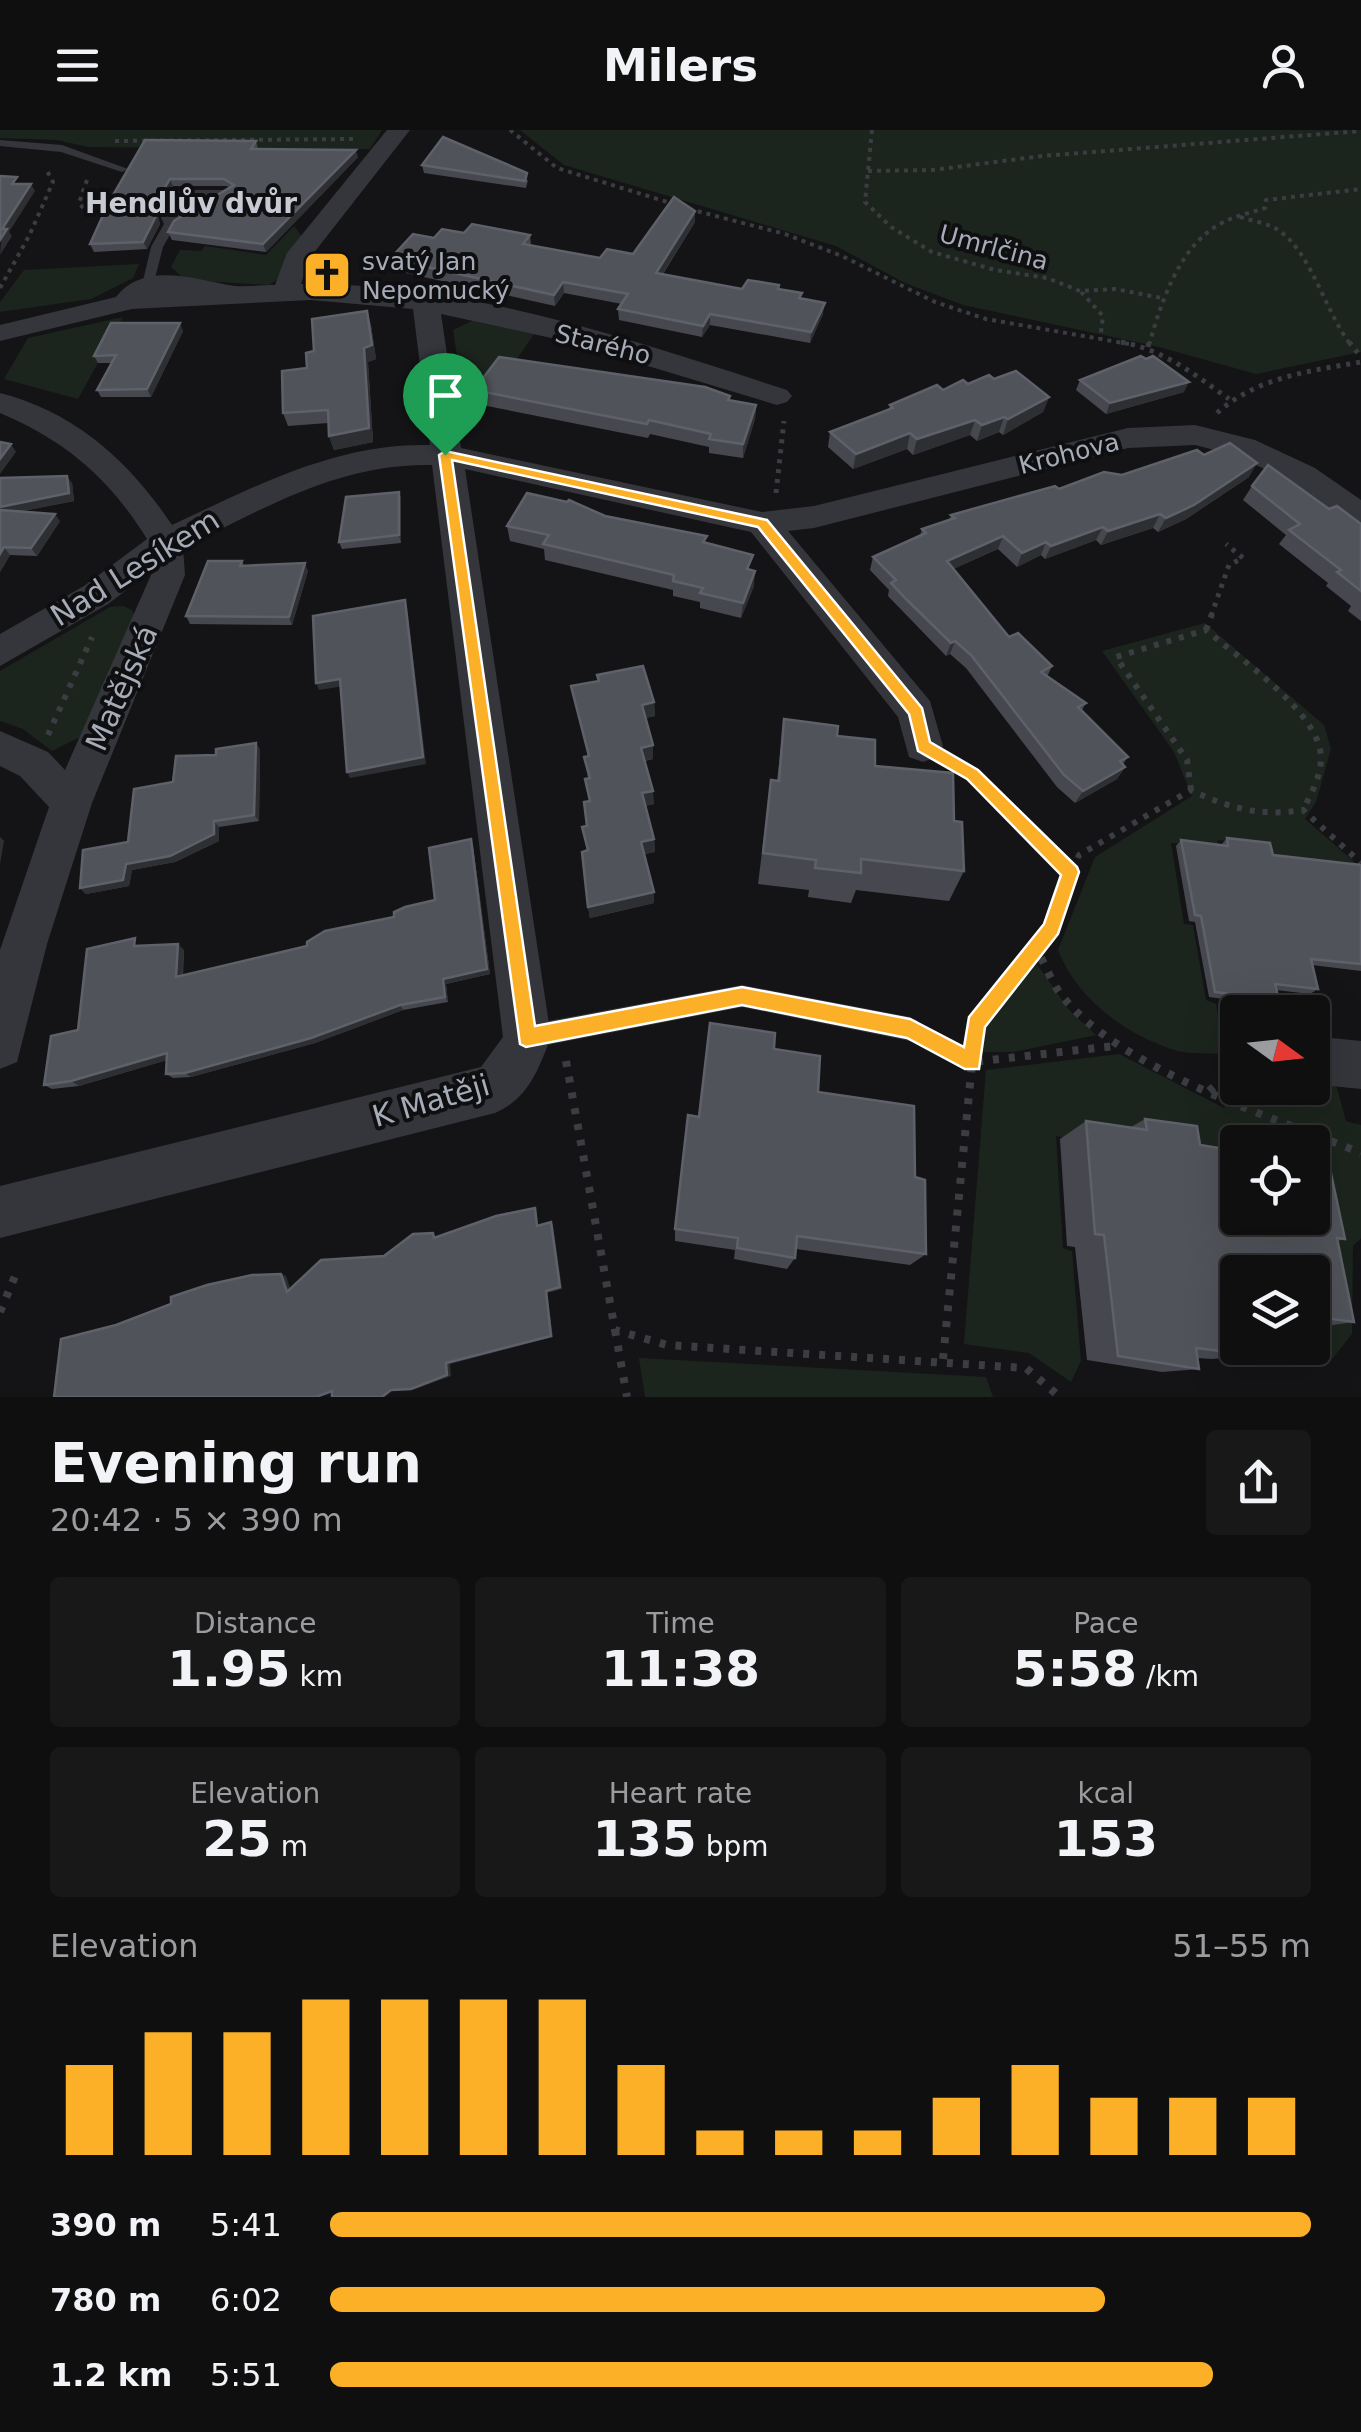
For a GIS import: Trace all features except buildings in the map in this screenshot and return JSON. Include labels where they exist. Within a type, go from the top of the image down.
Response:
[{"type":"street","points":[[285,294],[296,258],[400,130]]},
{"type":"street","name":"Starého","points":[[0,333],[138,292],[364,295],[426,304],[651,354],[777,396]]},
{"type":"street","points":[[426,304],[445,455],[544,1034]]},
{"type":"street","points":[[0,402],[76,438],[135,494],[166,542]]},
{"type":"street","name":"Krohova","points":[[768,508],[814,517],[1128,438],[1195,436],[1244,447],[1304,475],[1361,516]]},
{"type":"street","name":"Nad Lesíkem","points":[[0,652],[96,594],[166,542],[297,479],[344,463],[392,454],[445,455],[768,508]]},
{"type":"street","points":[[768,508],[916,712],[923,746]]},
{"type":"street","name":"Matějská","points":[[0,1045],[24,944],[71,804],[168,575],[166,542]]},
{"type":"street","points":[[0,747],[34,764],[71,804]]},
{"type":"street","name":"K Matěji","points":[[0,1212],[494,1088],[544,1034]]},
{"type":"street","points":[[1330,1062],[1361,1066]]},
{"type":"lane","points":[[0,144],[25,143],[74,152],[100,167],[122,170]]},
{"type":"lane","points":[[138,292],[168,220]]},
{"type":"lane","points":[[544,1034],[742,996],[910,1029]]},
{"type":"path","points":[[122,141],[130,130]]},
{"type":"path","points":[[250,140],[256,130]]},
{"type":"path","points":[[510,130],[558,168],[785,234],[842,256],[935,302],[986,319],[1148,347],[1230,399],[1361,359],[1337,328],[1303,258],[1279,230],[1240,216]]},
{"type":"path","name":"Umrlčina","points":[[872,130],[865,202],[891,227],[932,252],[995,270],[1046,278],[1080,291]]},
{"type":"path","points":[[868,171],[933,170],[1042,156],[1361,130]]},
{"type":"path","points":[[110,141],[358,139]]},
{"type":"path","points":[[0,288],[29,244],[40,217],[53,182],[46,169],[49,164]]},
{"type":"path","points":[[88,180],[79,203],[85,210],[99,216],[168,220]]},
{"type":"path","points":[[1148,347],[1162,298],[1185,261],[1215,225],[1265,208],[1266,200],[1361,190]]},
{"type":"path","points":[[1080,291],[1115,289],[1162,298]]},
{"type":"path","points":[[1080,291],[1103,316],[1100,340]]},
{"type":"path","points":[[776,491],[784,422],[777,396]]},
{"type":"path","points":[[1206,630],[1229,566],[1244,558],[1226,544]]},
{"type":"path","points":[[44,744],[98,622]]},
{"type":"path","points":[[1190,790],[1187,760],[1116,656],[1206,630]]},
{"type":"path","points":[[1190,790],[1255,815],[1281,816],[1303,810],[1312,793],[1322,752],[1304,717],[1206,630]]},
{"type":"path","points":[[923,746],[972,774],[1071,872]]},
{"type":"path","points":[[943,1360],[976,1023],[1051,928],[1080,855],[1190,790]]},
{"type":"path","points":[[1303,810],[1361,863]]},
{"type":"path","points":[[1036,948],[1060,993],[1117,1046],[1209,1091],[1361,1153]]},
{"type":"path","points":[[910,1029],[972,1062],[1117,1046]]},
{"type":"path","points":[[544,1034],[615,1330],[627,1397]]},
{"type":"path","points":[[1209,1091],[1220,1082]]},
{"type":"path","points":[[0,1312],[16,1276]]},
{"type":"path","points":[[615,1330],[667,1344],[1026,1368],[1060,1397]]},
{"type":"shaded area","points":[[0,130],[382,130],[370,149],[88,147],[57,140],[0,138]]},
{"type":"shaded area","points":[[520,130],[1361,130],[1361,352],[1256,374],[1159,347],[963,305],[905,283],[836,246],[564,165]]},
{"type":"shaded area","points":[[294,226],[303,238],[282,276],[269,285],[185,280],[171,267],[180,250],[201,251],[205,246],[266,255]]},
{"type":"shaded area","points":[[139,264],[133,278],[91,299],[0,312],[0,302],[24,270]]},
{"type":"shaded area","points":[[123,317],[78,399],[4,379],[28,338]]},
{"type":"shaded area","points":[[472,321],[534,334],[512,366],[462,387],[453,330]]},
{"type":"shaded area","points":[[110,607],[132,610],[136,619],[86,734],[52,751],[23,729],[0,721],[0,671]]},
{"type":"shaded area","points":[[1205,623],[1324,725],[1331,749],[1316,802],[1305,819],[1358,865],[1272,857],[1264,846],[1218,840],[1217,846],[1171,843],[1184,924],[1193,925],[1206,1000],[1216,1004],[1220,1054],[1177,1051],[1119,1023],[1089,998],[1058,950],[1095,857],[1192,796],[1174,752],[1102,651]]},
{"type":"shaded area","points":[[1037,964],[1069,1010],[1096,1035],[1013,1052],[981,1052],[983,1026]]},
{"type":"shaded area","points":[[1119,1054],[1224,1108],[1330,1105],[1330,1085],[1336,1085],[1346,1121],[1361,1125],[1361,1238],[1353,1246],[1352,1334],[1330,1362],[1330,1255],[1313,1255],[1312,1235],[1330,1235],[1330,1125],[1220,1125],[1220,1164],[1056,1136],[1063,1248],[1072,1251],[1081,1361],[1071,1382],[1029,1353],[964,1344],[986,1070]]},
{"type":"shaded area","points":[[639,1358],[986,1377],[993,1397],[645,1397]]},
{"type":"place","name":"svatý Jan Nepomucký","points":[[327,275]]},
{"type":"district","name":"Hendlův dvůr","points":[[191,203]]},
{"type":"route","points":[[445,455],[762,523],[916,712],[923,746],[972,774],[1071,872],[1051,928],[976,1023],[972,1062],[910,1029],[742,996],[526,1037],[445,455]]}]
